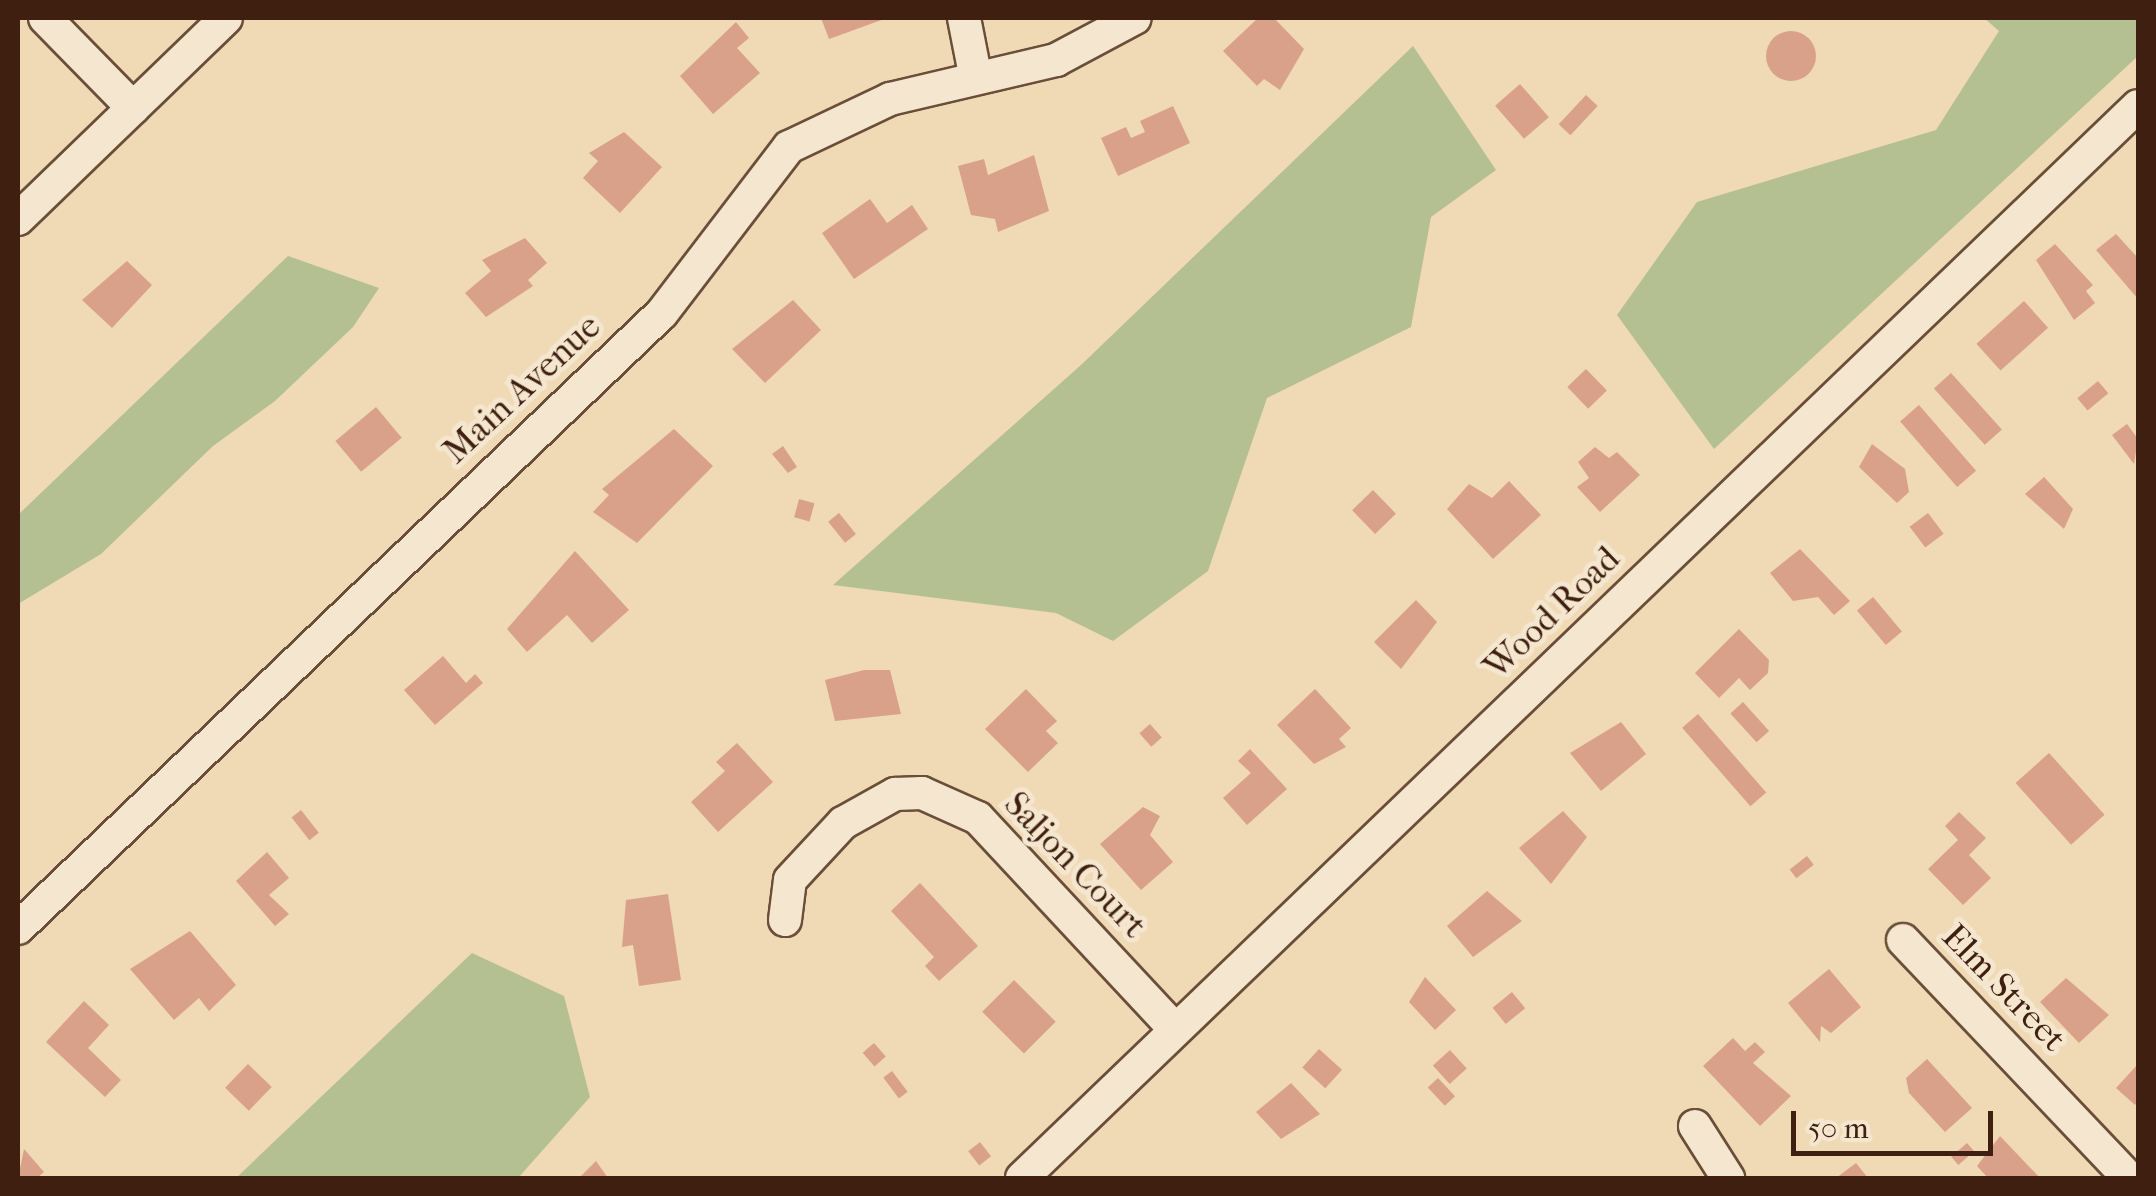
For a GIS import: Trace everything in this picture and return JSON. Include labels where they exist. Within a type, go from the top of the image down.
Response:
[{"type":"street","points":[[45,18],[133,108]]},
{"type":"street","points":[[18,219],[226,18]]},
{"type":"street","points":[[964,18],[975,74]]},
{"type":"street","name":"Main Avenue","points":[[18,928],[662,312],[789,146],[859,111],[975,74],[1056,60],[1135,18]]},
{"type":"street","name":"Wood Road","points":[[1022,1178],[2138,106]]},
{"type":"street","name":"Saljon Court","points":[[785,920],[790,880],[843,822],[895,794],[922,793],[978,818],[1175,1029]]},
{"type":"street","name":"Elm Street","points":[[1902,940],[2129,1178]]},
{"type":"street","points":[[1695,1126],[1728,1178]]},
{"type":"green space","points":[[1984,18],[2138,18],[2138,56],[1714,449],[1617,315],[1697,202],[1936,130],[1999,31]]},
{"type":"green space","points":[[1413,46],[1496,170],[1431,217],[1411,327],[1267,398],[1208,571],[1113,641],[1056,613],[833,585],[1081,365]]},
{"type":"green space","points":[[288,256],[379,288],[353,327],[275,401],[213,446],[101,554],[18,604],[18,515]]},
{"type":"green space","points":[[472,953],[564,996],[590,1097],[518,1178],[236,1178]]},
{"type":"building","points":[[821,18],[887,18],[829,39]]},
{"type":"building","points":[[1258,18],[1274,18],[1304,49],[1280,90],[1264,79],[1257,86],[1223,51]]},
{"type":"building","points":[[736,22],[749,38],[737,48],[760,73],[713,114],[680,76]]},
{"type":"building","points":[[1791,31],[1809,38],[1816,56],[1809,74],[1791,81],[1773,74],[1766,56],[1773,38]]},
{"type":"building","points":[[1520,84],[1549,117],[1524,139],[1495,106]]},
{"type":"building","points":[[1586,95],[1598,106],[1570,135],[1559,124]]},
{"type":"building","points":[[1173,106],[1190,143],[1118,176],[1101,138],[1126,127],[1131,138],[1145,132],[1140,121]]},
{"type":"building","points":[[624,132],[662,167],[620,213],[583,178],[598,161],[589,153]]},
{"type":"building","points":[[1034,155],[1049,211],[998,232],[995,219],[971,215],[958,166],[984,159],[988,175]]},
{"type":"building","points":[[870,199],[887,223],[912,205],[928,229],[854,279],[822,233]]},
{"type":"building","points":[[2116,234],[2138,258],[2138,299],[2096,250]]},
{"type":"building","points":[[525,238],[547,263],[528,280],[533,286],[486,317],[465,293],[491,271],[482,260]]},
{"type":"building","points":[[2055,244],[2093,285],[2086,291],[2095,303],[2074,320],[2036,260]]},
{"type":"building","points":[[127,261],[152,285],[112,328],[82,300]]},
{"type":"building","points":[[793,300],[821,330],[765,383],[732,349]]},
{"type":"building","points":[[2024,301],[2048,328],[2001,371],[1976,344]]},
{"type":"building","points":[[1586,369],[1607,391],[1588,409],[1567,387]]},
{"type":"building","points":[[1951,373],[2002,429],[1985,445],[1934,388]]},
{"type":"building","points":[[2098,381],[2108,393],[2088,411],[2077,398]]},
{"type":"building","points":[[1919,405],[1976,471],[1957,487],[1900,421]]},
{"type":"building","points":[[376,407],[402,438],[361,472],[335,441]]},
{"type":"building","points":[[2127,424],[2138,439],[2134,464],[2112,435]]},
{"type":"building","points":[[674,429],[713,466],[637,543],[593,512],[609,495],[602,489]]},
{"type":"building","points":[[1872,444],[1905,469],[1909,492],[1897,503],[1859,467]]},
{"type":"building","points":[[783,446],[797,467],[788,473],[772,454]]},
{"type":"building","points":[[1595,447],[1609,458],[1617,452],[1640,475],[1600,512],[1577,487],[1589,478],[1578,462]]},
{"type":"building","points":[[2044,477],[2073,509],[2064,529],[2025,494]]},
{"type":"building","points":[[1509,481],[1541,515],[1493,559],[1447,509],[1469,484],[1492,498]]},
{"type":"building","points":[[1373,490],[1396,514],[1375,534],[1352,510]]},
{"type":"building","points":[[799,499],[814,503],[810,521],[794,517]]},
{"type":"building","points":[[839,513],[856,534],[845,543],[828,522]]},
{"type":"building","points":[[1928,513],[1944,534],[1925,548],[1910,527]]},
{"type":"building","points":[[1800,549],[1850,601],[1834,615],[1818,597],[1793,601],[1770,573]]},
{"type":"building","points":[[575,551],[629,610],[592,643],[567,615],[527,652],[507,629]]},
{"type":"building","points":[[1873,597],[1902,631],[1886,645],[1857,610]]},
{"type":"building","points":[[1416,600],[1437,622],[1401,669],[1374,642]]},
{"type":"building","points":[[1739,629],[1769,660],[1768,673],[1750,690],[1739,678],[1719,698],[1695,673]]},
{"type":"building","points":[[443,656],[466,683],[475,674],[483,683],[435,725],[404,690]]},
{"type":"building","points":[[864,670],[890,670],[901,714],[835,721],[825,680]]},
{"type":"building","points":[[1026,689],[1057,721],[1046,731],[1058,743],[1028,772],[985,729]]},
{"type":"building","points":[[1315,689],[1351,728],[1339,739],[1346,747],[1314,764],[1277,725]]},
{"type":"building","points":[[1743,702],[1769,731],[1756,742],[1730,713]]},
{"type":"building","points":[[1698,714],[1766,792],[1750,806],[1682,728]]},
{"type":"building","points":[[1621,722],[1646,754],[1601,791],[1570,753]]},
{"type":"building","points":[[1150,724],[1162,738],[1151,747],[1139,733]]},
{"type":"building","points":[[737,743],[773,782],[718,832],[691,802],[725,771],[716,762]]},
{"type":"building","points":[[1250,749],[1287,789],[1247,825],[1223,798],[1251,773],[1238,761]]},
{"type":"building","points":[[2049,753],[2105,815],[2071,845],[2016,783]]},
{"type":"building","points":[[1143,807],[1160,816],[1150,835],[1173,862],[1141,890],[1100,844]]},
{"type":"building","points":[[301,810],[319,833],[309,840],[292,817]]},
{"type":"building","points":[[1563,811],[1587,837],[1551,884],[1519,848]]},
{"type":"building","points":[[1959,812],[1986,838],[1969,855],[1991,878],[1963,905],[1928,869],[1958,840],[1945,826]]},
{"type":"building","points":[[267,852],[289,878],[269,895],[289,914],[275,926],[236,881]]},
{"type":"building","points":[[1807,856],[1814,865],[1796,878],[1790,870]]},
{"type":"building","points":[[920,883],[978,946],[939,981],[925,966],[934,957],[891,911]]},
{"type":"building","points":[[1487,891],[1522,921],[1473,957],[1447,926]]},
{"type":"building","points":[[668,894],[681,980],[639,986],[633,945],[622,947],[626,900]]},
{"type":"building","points":[[190,931],[236,985],[209,1011],[199,998],[174,1020],[130,969]]},
{"type":"building","points":[[1829,969],[1861,1007],[1831,1033],[1821,1026],[1820,1042],[1788,1003]]},
{"type":"building","points":[[1425,977],[1456,1010],[1435,1030],[1409,1002]]},
{"type":"building","points":[[2066,978],[2109,1015],[2079,1043],[2040,1002]]},
{"type":"building","points":[[1014,980],[1056,1022],[1024,1054],[982,1012]]},
{"type":"building","points":[[1512,992],[1525,1008],[1506,1024],[1493,1008]]},
{"type":"building","points":[[84,1001],[109,1025],[88,1048],[121,1080],[105,1097],[46,1042]]},
{"type":"building","points":[[1733,1038],[1745,1051],[1755,1042],[1765,1052],[1753,1063],[1791,1096],[1760,1126],[1703,1066]]},
{"type":"building","points":[[874,1043],[886,1057],[874,1066],[863,1053]]},
{"type":"building","points":[[1319,1049],[1342,1070],[1325,1088],[1302,1068]]},
{"type":"building","points":[[1450,1050],[1467,1069],[1450,1084],[1433,1065]]},
{"type":"building","points":[[1927,1059],[1972,1108],[1945,1132],[1909,1093],[1906,1078]]},
{"type":"building","points":[[248,1064],[272,1087],[249,1111],[225,1088]]},
{"type":"building","points":[[2138,1064],[2138,1101],[2135,1105],[2116,1088]]},
{"type":"building","points":[[892,1071],[908,1092],[899,1098],[883,1078]]},
{"type":"building","points":[[1438,1078],[1455,1096],[1445,1106],[1428,1088]]},
{"type":"building","points":[[1291,1083],[1320,1114],[1281,1139],[1256,1112]]},
{"type":"building","points":[[2000,1136],[2040,1178],[1988,1178],[1977,1166]]},
{"type":"building","points":[[980,1142],[991,1156],[979,1165],[968,1151]]},
{"type":"building","points":[[1967,1143],[1974,1151],[1958,1165],[1951,1157]]},
{"type":"building","points":[[24,1149],[44,1172],[37,1178],[18,1178]]},
{"type":"building","points":[[596,1161],[608,1178],[579,1178]]},
{"type":"building","points":[[1856,1163],[1868,1178],[1836,1178]]}]
